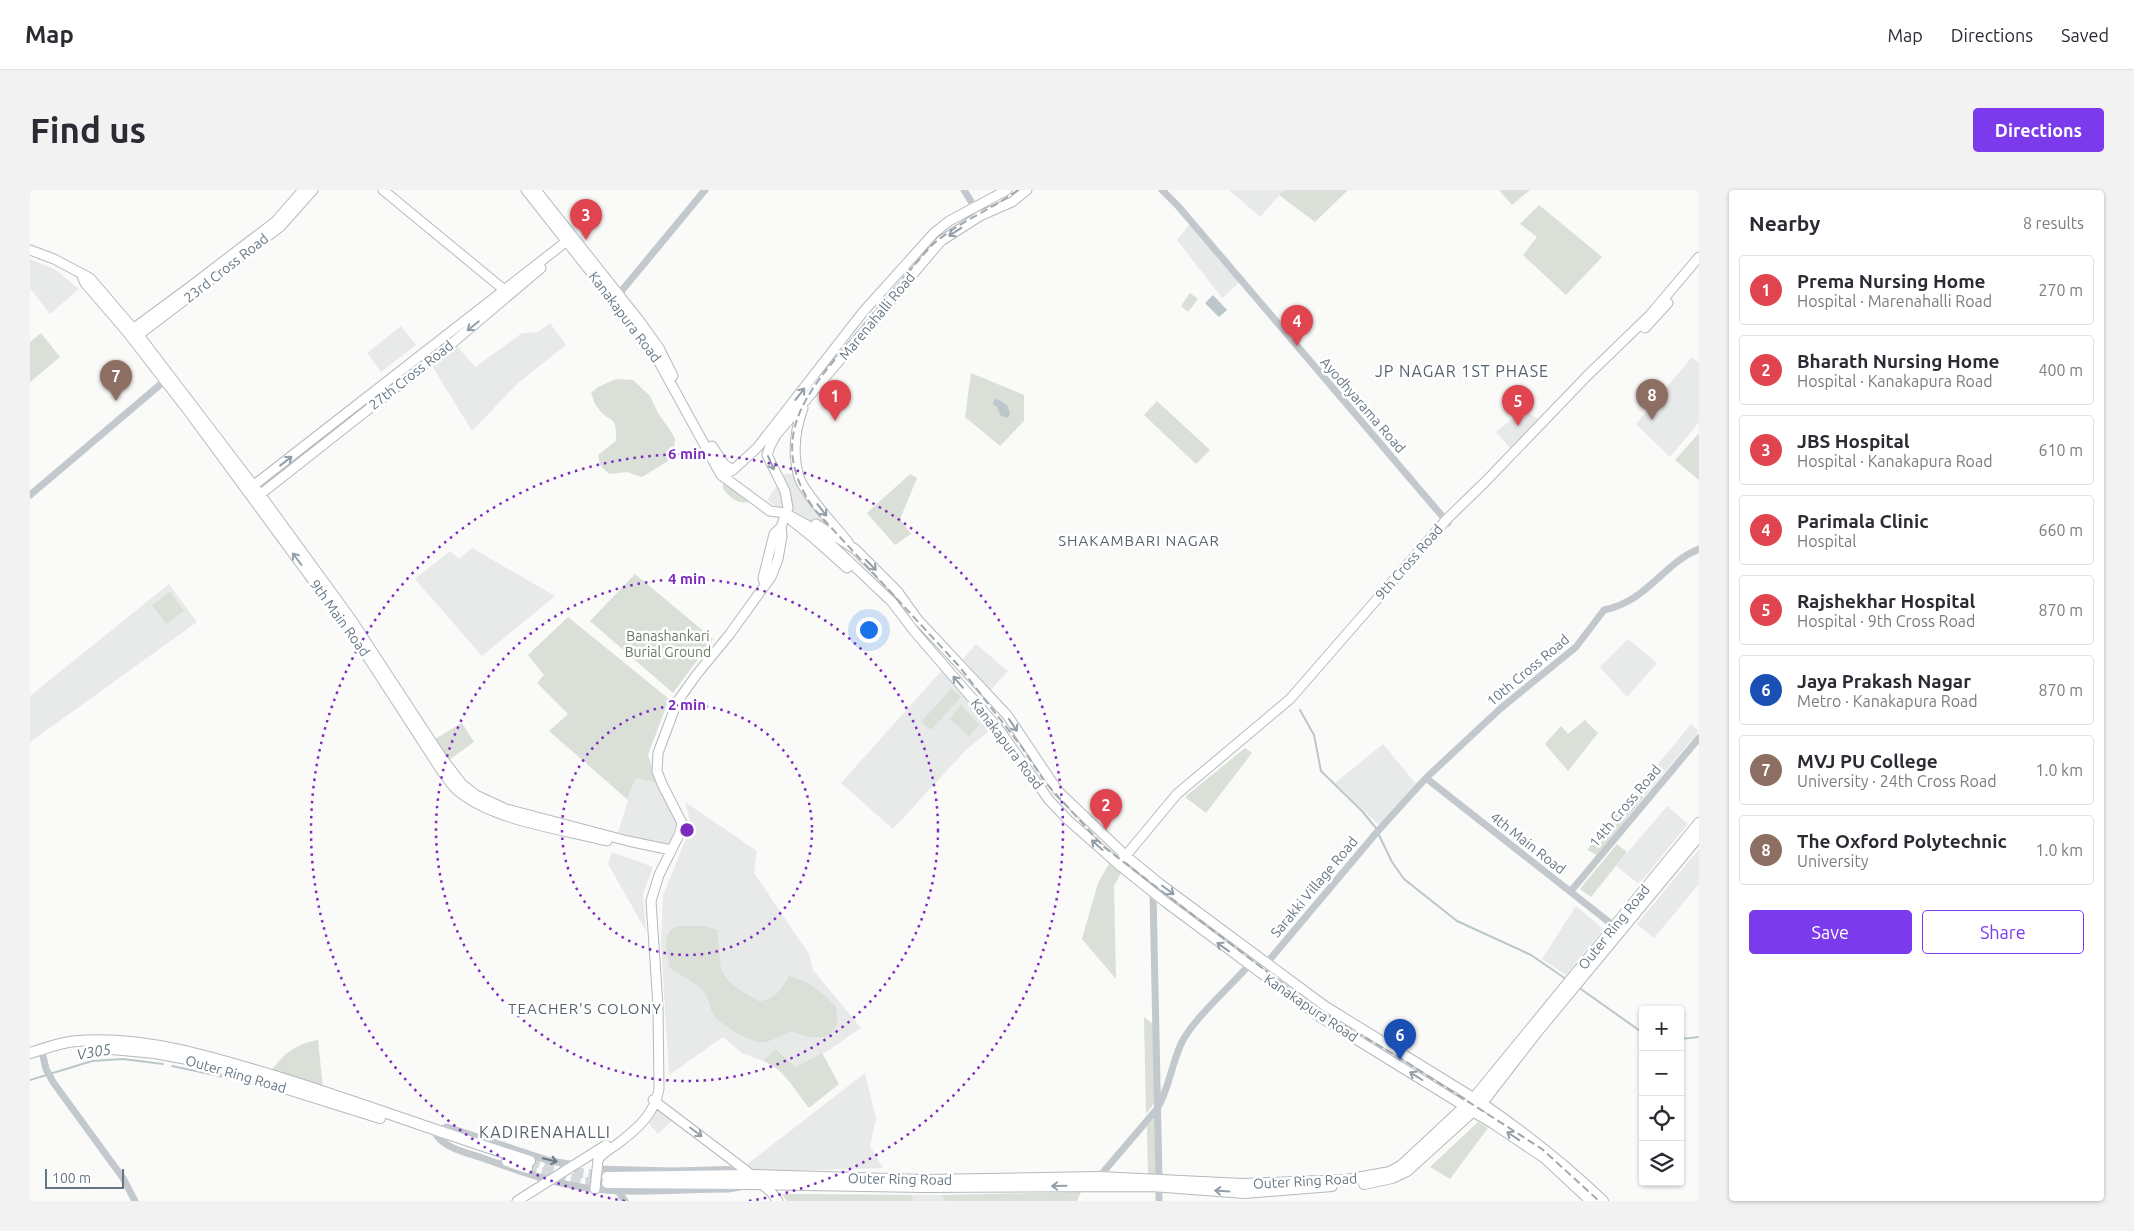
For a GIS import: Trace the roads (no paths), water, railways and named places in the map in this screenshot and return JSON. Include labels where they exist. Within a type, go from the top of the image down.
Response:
[{"type":"highway","name":"Outer Ring Road","points":[[1573,983],[1614,926],[1699,823]]},
{"type":"highway","name":"Outer Ring Road","points":[[753,1178],[924,1180],[1099,1177],[1244,1193],[1378,1182],[1407,1170],[1478,1101],[1573,983],[1699,836]]},
{"type":"highway","name":"Outer Ring Road","points":[[30,1054],[64,1042],[79,1041],[126,1042],[179,1049],[311,1087],[437,1133]]},
{"type":"highway","name":"Outer Ring Road","points":[[30,1061],[65,1049],[94,1047],[166,1054],[237,1072],[437,1133]]},
{"type":"highway","name":"Kanakapura Road","points":[[1478,1101],[1538,1143],[1579,1177],[1603,1201]]},
{"type":"highway","name":"Kanakapura Road","points":[[1468,1109],[1493,1123],[1544,1158],[1590,1201]]},
{"type":"highway","points":[[437,1133],[528,1164]]},
{"type":"highway","name":"Outer Ring Road","points":[[753,1178],[924,1187],[1159,1183]]},
{"type":"highway","points":[[602,1180],[753,1178]]},
{"type":"main road","name":"23rd Cross Road","points":[[133,334],[276,221],[303,190]]},
{"type":"main road","name":"23rd Cross Road","points":[[133,334],[280,227],[313,190]]},
{"type":"main road","points":[[383,190],[509,291]]},
{"type":"main road","points":[[390,190],[509,291]]},
{"type":"main road","name":"Kanakapura Road","points":[[526,190],[653,351],[721,475],[770,512],[788,512],[854,549],[898,592],[918,620],[1007,716],[1058,791],[1128,858],[1266,964],[1336,1013],[1478,1101]]},
{"type":"main road","name":"Kanakapura Road","points":[[536,190],[568,241],[619,294],[659,348],[683,396],[715,452],[724,464],[733,470]]},
{"type":"main road","name":"Marenahalli Road","points":[[721,475],[733,470],[765,445],[806,401],[941,241],[1007,190]]},
{"type":"main road","name":"Marenahalli Road","points":[[765,445],[863,312],[934,232],[948,221],[1012,202],[1027,190]]},
{"type":"main road","name":"27th Cross Road","points":[[257,497],[568,241]]},
{"type":"main road","name":"9th Main Road","points":[[30,250],[81,274],[85,284],[133,334],[257,497],[356,638],[443,773],[458,790],[479,805],[510,817],[669,853]]},
{"type":"main road","name":"9th Cross Road","points":[[1121,867],[1177,794],[1290,699],[1447,521],[1587,376],[1650,315],[1699,257]]},
{"type":"main road","name":"9th Cross Road","points":[[1447,521],[1592,376],[1655,319],[1699,266]]},
{"type":"main road","name":"27th Cross Road","points":[[250,488],[509,291]]},
{"type":"main road","points":[[806,401],[794,444],[799,478],[820,508],[854,549]]},
{"type":"main road","points":[[602,1180],[600,1157],[628,1136],[648,1117],[656,1098],[658,1023],[651,901],[659,875],[669,853],[680,836],[682,823],[657,771],[658,753],[677,702],[765,585],[763,578],[774,534],[781,528],[788,512],[785,491],[767,455],[765,445]]},
{"type":"main road","name":"Kanakapura Road","points":[[788,512],[892,602],[914,631],[998,728],[1049,800],[1121,867],[1249,966],[1329,1024],[1468,1109]]},
{"type":"main road","points":[[517,1201],[625,1132],[644,1114],[656,1098]]},
{"type":"main road","points":[[656,1098],[771,1192],[778,1201]]},
{"type":"street","points":[[619,294],[705,190]]},
{"type":"street","points":[[964,190],[978,212]]},
{"type":"street","name":"Ayodhyarama Road","points":[[1162,190],[1178,206],[1447,521]]},
{"type":"street","points":[[30,495],[168,379]]},
{"type":"street","name":"10th Cross Road","points":[[1382,827],[1426,778],[1501,708],[1576,647],[1604,610],[1618,607],[1634,600],[1688,554],[1699,549]]},
{"type":"street","name":"14th Cross Road","points":[[1571,891],[1699,738]]},
{"type":"street","name":"4th Main Road","points":[[1426,778],[1521,855],[1571,891],[1614,926]]},
{"type":"street","name":"Sarakki Village Road","points":[[1266,964],[1382,827]]},
{"type":"street","points":[[1153,893],[1159,1201]]},
{"type":"street","points":[[1099,1177],[1163,1098],[1181,1044],[1191,1029],[1249,966]]},
{"type":"street","points":[[43,1056],[46,1070],[53,1082],[123,1178],[134,1201]]},
{"type":"street","points":[[576,1165],[550,1161],[447,1127],[437,1133],[442,1143],[456,1149],[552,1180],[602,1180],[673,1171],[753,1178]]},
{"type":"street","points":[[618,1191],[728,1190],[753,1178]]},
{"type":"street","points":[[602,1180],[618,1191],[625,1201]]},
{"type":"waterway","points":[[1300,710],[1314,735],[1321,771],[1362,811],[1376,828]]},
{"type":"waterway","points":[[1378,833],[1392,862],[1404,879],[1457,921],[1531,955],[1566,979]]},
{"type":"waterway","points":[[1578,987],[1639,1030]]},
{"type":"waterway","points":[[1684,1039],[1699,1037]]},
{"type":"waterway","name":"V305","points":[[30,1080],[92,1061],[123,1059],[163,1064]]},
{"type":"waterway","name":"V305","points":[[172,1066],[257,1084]]},
{"type":"tunnel","points":[[530,1161],[573,1172],[604,1176]]},
{"type":"tunnel","points":[[527,1168],[585,1182],[606,1183]]},
{"type":"railway","points":[[1018,190],[951,231],[930,247],[824,373],[810,393],[799,414],[793,435],[793,458],[799,482],[814,509],[958,665],[1021,746],[1045,782],[1104,847],[1291,990],[1327,1015],[1400,1058],[1542,1149],[1599,1201]]},
{"type":"place","name":"JBS Hospital","points":[[586,240]]},
{"type":"place","name":"Parimala Clinic","points":[[1297,346]]},
{"type":"place","name":"MVJ PU College","points":[[116,401]]},
{"type":"place","name":"The Oxford Polytechnic","points":[[1652,420]]},
{"type":"place","name":"Prema Nursing Home","points":[[835,421]]},
{"type":"place","name":"Rajshekhar Hospital","points":[[1518,426]]},
{"type":"place","name":"Bharath Nursing Home","points":[[1106,830]]},
{"type":"place","name":"Jaya Prakash Nagar","points":[[1400,1060]]},
{"type":"district","name":"JP NAGAR 1ST PHASE","points":[[1462,371]]},
{"type":"district","name":"SHAKAMBARI NAGAR","points":[[1139,541]]},
{"type":"district","name":"TEACHER'S COLONY","points":[[585,1009]]},
{"type":"district","name":"KADIRENAHALLI","points":[[545,1132]]},
{"type":"park label","name":"Banashankari Burial Ground","points":[[668,644]]}]
